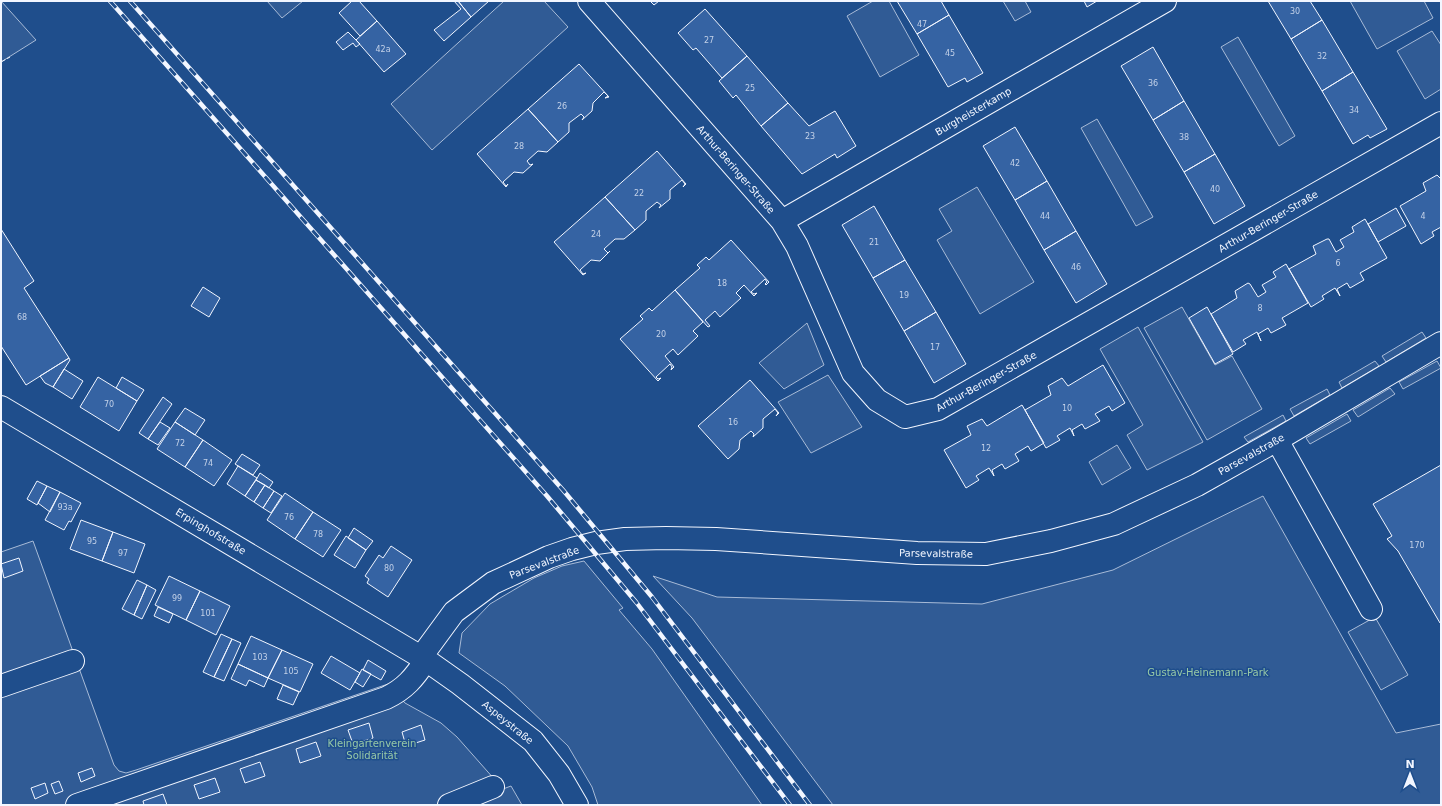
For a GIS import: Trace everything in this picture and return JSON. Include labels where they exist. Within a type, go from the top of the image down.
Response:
[{"type":"street","name":"Arthur-Beringer-Straße","points":[[589,1],[782,221],[797,246],[854,373],[877,400],[905,417],[938,409],[1441,123]]},
{"type":"street","name":"Burgheisterkamp","points":[[782,221],[1165,1]]},
{"type":"street","name":"Parsevalstraße","points":[[77,805],[386,698],[405,687],[413,680],[424,659],[454,612],[471,598],[493,583],[525,567],[572,549],[625,539],[716,538],[917,553],[986,554],[1051,542],[1114,524],[1197,485],[1277,440],[1441,343]]},
{"type":"street","name":"Erpinghofstraße","points":[[1,407],[424,659]]},
{"type":"street","points":[[1277,440],[1371,609]]},
{"type":"street","name":"Aspeystraße","points":[[424,659],[460,684],[533,741],[559,774],[577,805]]},
{"type":"street","points":[[1,686],[73,661]]},
{"type":"street","points":[[448,805],[493,787]]},
{"type":"shaded area","points":[[1,1],[36,40],[1,62]]},
{"type":"shaded area","points":[[267,1],[303,1],[282,18]]},
{"type":"shaded area","points":[[504,1],[544,1],[568,27],[432,150],[391,104]]},
{"type":"shaded area","points":[[873,1],[889,1],[919,55],[880,77],[847,16]]},
{"type":"shaded area","points":[[1003,1],[1025,1],[1031,12],[1015,21]]},
{"type":"shaded area","points":[[1350,1],[1424,1],[1433,18],[1377,49]]},
{"type":"shaded area","points":[[1432,31],[1441,45],[1441,89],[1425,99],[1397,51]]},
{"type":"shaded area","points":[[1238,37],[1295,136],[1279,146],[1221,47]]},
{"type":"shaded area","points":[[1097,119],[1153,217],[1136,226],[1081,128]]},
{"type":"shaded area","points":[[977,187],[1034,282],[980,314],[937,240],[952,231],[939,209]]},
{"type":"shaded area","points":[[1182,307],[1215,365],[1232,356],[1262,409],[1207,440],[1144,328]]},
{"type":"shaded area","points":[[807,323],[824,365],[784,389],[759,363]]},
{"type":"shaded area","points":[[1138,327],[1203,442],[1147,470],[1127,435],[1143,425],[1100,349]]},
{"type":"shaded area","points":[[1422,332],[1426,338],[1386,362],[1382,356]]},
{"type":"shaded area","points":[[1375,361],[1379,366],[1342,388],[1339,382]]},
{"type":"shaded area","points":[[1437,361],[1441,368],[1403,389],[1399,382]]},
{"type":"shaded area","points":[[828,375],[862,427],[811,453],[778,402]]},
{"type":"shaded area","points":[[1390,388],[1395,394],[1358,417],[1353,410]]},
{"type":"shaded area","points":[[1327,389],[1330,395],[1294,416],[1290,409]]},
{"type":"shaded area","points":[[1347,414],[1351,421],[1310,444],[1306,438]]},
{"type":"shaded area","points":[[1283,415],[1286,421],[1248,442],[1244,437]]},
{"type":"shaded area","points":[[1117,445],[1131,468],[1102,485],[1089,462]]},
{"type":"shaded area","name":"Gustav-Heinemann-Park","points":[[1263,496],[1396,733],[1441,724],[1441,805],[833,805],[692,618],[653,576],[717,597],[982,604],[1113,570]]},
{"type":"shaded area","name":"Kleingartenverein Solidarität","points":[[33,541],[114,765],[119,771],[126,773],[136,770],[388,684],[405,703],[441,723],[457,737],[503,789],[511,786],[522,805],[1,805],[1,552]]},
{"type":"shaded area","points":[[584,561],[623,608],[619,610],[652,649],[762,805],[598,805],[592,787],[568,746],[505,686],[459,653],[462,633],[490,604],[534,578],[562,566]]},
{"type":"shaded area","points":[[1375,617],[1408,675],[1381,690],[1348,632]]},
{"type":"building","points":[[352,1],[359,1],[377,21],[360,36],[339,13]]},
{"type":"building","points":[[454,1],[458,1],[471,17],[444,41],[434,30],[461,9]]},
{"type":"building","points":[[458,1],[489,1],[471,17]]},
{"type":"building","points":[[650,1],[659,1],[654,5]]},
{"type":"building","points":[[897,1],[941,1],[949,15],[917,34]]},
{"type":"building","points":[[1084,1],[1097,1],[1087,7]]},
{"type":"building","points":[[1268,1],[1310,1],[1322,20],[1291,39]]},
{"type":"building","points":[[705,9],[747,56],[722,78],[696,48],[693,50],[678,33]]},
{"type":"building","points":[[949,15],[983,73],[967,82],[965,78],[948,87],[917,34]]},
{"type":"building","points":[[1322,20],[1353,72],[1322,91],[1291,39]]},
{"type":"building","points":[[377,21],[406,54],[384,72],[356,40]]},
{"type":"building","points":[[348,32],[360,44],[356,47],[353,43],[343,50],[336,42]]},
{"type":"building","points":[[1153,47],[1184,101],[1153,120],[1121,66]]},
{"type":"building","points":[[747,56],[788,103],[761,126],[736,95],[733,98],[719,81]]},
{"type":"building","points":[[579,64],[609,97],[605,98],[608,96],[604,92],[593,103],[592,111],[582,120],[584,117],[581,114],[569,123],[569,132],[558,142],[528,109]]},
{"type":"building","points":[[1353,72],[1387,129],[1370,138],[1368,135],[1353,144],[1322,91]]},
{"type":"building","points":[[1184,101],[1215,154],[1184,172],[1153,120]]},
{"type":"building","points":[[788,103],[809,126],[835,111],[856,146],[837,158],[835,154],[802,174],[761,126]]},
{"type":"building","points":[[528,109],[558,142],[547,152],[538,151],[527,161],[530,165],[533,164],[523,173],[514,172],[503,182],[506,186],[508,184],[506,187],[477,154]]},
{"type":"building","points":[[1015,127],[1047,181],[1015,200],[983,146]]},
{"type":"building","points":[[657,151],[686,184],[683,187],[685,184],[682,180],[670,190],[670,199],[659,208],[661,205],[657,202],[646,211],[646,220],[635,230],[605,197]]},
{"type":"building","points":[[1215,154],[1245,206],[1214,224],[1184,172]]},
{"type":"building","points":[[1437,175],[1441,179],[1441,227],[1432,232],[1434,236],[1421,244],[1400,206],[1426,191],[1423,183]]},
{"type":"building","points":[[1047,181],[1076,231],[1044,250],[1015,200]]},
{"type":"building","points":[[605,197],[635,230],[624,239],[615,239],[604,249],[608,253],[600,261],[591,260],[580,270],[583,274],[586,273],[583,275],[554,242]]},
{"type":"building","points":[[874,206],[905,260],[873,278],[842,225]]},
{"type":"building","points":[[1396,208],[1406,226],[1378,242],[1368,224]]},
{"type":"building","points":[[1365,219],[1387,258],[1360,273],[1364,280],[1350,288],[1347,283],[1337,289],[1340,296],[1335,288],[1322,296],[1324,299],[1311,307],[1289,269],[1316,254],[1313,246],[1327,239],[1329,239],[1336,252],[1344,247],[1340,240],[1354,232],[1352,227]]},
{"type":"building","points":[[1,229],[34,281],[24,288],[69,358],[26,385],[1,346]]},
{"type":"building","points":[[1076,231],[1107,284],[1076,303],[1044,250]]},
{"type":"building","points":[[731,240],[769,282],[766,285],[765,284],[767,282],[765,279],[751,292],[754,294],[757,293],[754,296],[744,285],[736,293],[741,298],[720,317],[715,311],[705,320],[710,326],[708,327],[675,290],[700,268],[697,265],[706,257],[709,260]]},
{"type":"building","points":[[905,260],[936,312],[904,331],[873,278]]},
{"type":"building","points":[[1286,264],[1308,303],[1282,318],[1286,325],[1271,333],[1268,328],[1258,334],[1261,341],[1257,332],[1243,340],[1246,344],[1233,352],[1211,314],[1237,298],[1235,291],[1248,283],[1258,297],[1266,292],[1262,285],[1276,277],[1273,272]]},
{"type":"building","points":[[203,287],[220,298],[209,317],[191,306]]},
{"type":"building","points":[[675,290],[703,322],[693,331],[698,336],[678,355],[673,349],[665,356],[674,367],[671,370],[672,367],[670,364],[656,377],[658,379],[661,378],[658,381],[620,339],[643,319],[640,316],[649,308],[652,311]]},
{"type":"building","points":[[1207,307],[1233,354],[1215,364],[1189,318]]},
{"type":"building","points":[[936,312],[966,364],[934,383],[904,331]]},
{"type":"building","points":[[69,358],[70,360],[53,387],[45,383],[40,376]]},
{"type":"building","points":[[1103,365],[1125,403],[1112,411],[1109,406],[1095,414],[1100,421],[1085,429],[1082,424],[1072,430],[1074,436],[1070,428],[1057,436],[1060,440],[1046,448],[1025,410],[1051,395],[1048,386],[1062,378],[1068,386]]},
{"type":"building","points":[[64,369],[83,381],[72,399],[53,387]]},
{"type":"building","points":[[98,377],[137,401],[119,431],[80,407]]},
{"type":"building","points":[[122,377],[144,390],[137,401],[116,388]]},
{"type":"building","points":[[750,380],[779,413],[776,416],[778,413],[775,409],[763,419],[763,428],[753,437],[754,434],[751,431],[740,440],[739,449],[728,459],[698,426]]},
{"type":"building","points":[[163,397],[172,404],[148,439],[139,433]]},
{"type":"building","points":[[1022,405],[1044,443],[1031,451],[1028,446],[1015,454],[1019,461],[1005,469],[1002,464],[992,470],[994,476],[989,468],[976,476],[979,480],[966,488],[944,450],[971,435],[967,426],[982,419],[987,426]]},
{"type":"building","points":[[185,408],[205,420],[195,435],[175,422]]},
{"type":"building","points":[[160,422],[170,428],[158,445],[148,439]]},
{"type":"building","points":[[175,422],[203,440],[185,467],[157,449]]},
{"type":"building","points":[[203,440],[232,460],[214,486],[185,467]]},
{"type":"building","points":[[242,454],[260,465],[253,475],[235,464]]},
{"type":"building","points":[[1441,465],[1440,623],[1398,551],[1387,539],[1392,536],[1373,504]]},
{"type":"building","points":[[238,466],[257,478],[245,496],[227,484]]},
{"type":"building","points":[[260,473],[273,482],[269,488],[256,480]]},
{"type":"building","points":[[256,480],[265,485],[254,502],[245,496]]},
{"type":"building","points":[[37,481],[47,486],[37,505],[27,499]]},
{"type":"building","points":[[265,485],[274,491],[263,508],[254,502]]},
{"type":"building","points":[[47,486],[60,492],[50,512],[38,503]]},
{"type":"building","points":[[274,491],[282,496],[271,513],[263,508]]},
{"type":"building","points":[[60,492],[81,503],[71,522],[69,521],[64,530],[45,520]]},
{"type":"building","points":[[285,493],[313,512],[295,539],[267,520]]},
{"type":"building","points":[[313,512],[341,530],[323,557],[295,539]]},
{"type":"building","points":[[81,520],[113,532],[102,561],[70,549]]},
{"type":"building","points":[[354,528],[373,541],[366,550],[348,538]]},
{"type":"building","points":[[113,532],[145,544],[134,573],[102,561]]},
{"type":"building","points":[[346,536],[366,550],[355,568],[334,555]]},
{"type":"building","points":[[391,546],[412,560],[388,597],[367,583],[369,579],[365,576],[379,555],[383,558]]},
{"type":"building","points":[[19,558],[23,571],[4,578],[1,564]]},
{"type":"building","points":[[169,576],[200,591],[186,620],[155,605]]},
{"type":"building","points":[[137,580],[147,585],[134,615],[122,609]]},
{"type":"building","points":[[147,585],[156,590],[142,619],[134,615]]},
{"type":"building","points":[[200,591],[230,606],[216,635],[186,620]]},
{"type":"building","points":[[158,607],[173,614],[169,623],[154,616]]},
{"type":"building","points":[[221,634],[232,639],[214,677],[203,672]]},
{"type":"building","points":[[251,636],[282,650],[268,678],[238,664]]},
{"type":"building","points":[[232,639],[241,643],[224,681],[214,677]]},
{"type":"building","points":[[282,650],[313,664],[300,692],[268,678]]},
{"type":"building","points":[[331,656],[360,673],[350,690],[321,673]]},
{"type":"building","points":[[368,660],[386,671],[381,680],[363,670]]},
{"type":"building","points":[[238,664],[268,678],[264,687],[249,680],[246,686],[231,679]]},
{"type":"building","points":[[362,669],[371,674],[363,687],[355,682]]},
{"type":"building","points":[[283,685],[299,692],[293,705],[277,699]]},
{"type":"building","points":[[369,723],[373,738],[353,744],[348,730]]},
{"type":"building","points":[[421,725],[425,740],[406,746],[402,732]]},
{"type":"building","points":[[316,742],[321,756],[300,763],[296,749]]},
{"type":"building","points":[[260,762],[265,776],[245,783],[240,769]]},
{"type":"building","points":[[92,768],[95,776],[81,782],[78,773]]},
{"type":"building","points":[[215,778],[220,792],[199,799],[194,785]]},
{"type":"building","points":[[59,781],[63,791],[55,794],[51,784]]},
{"type":"building","points":[[45,783],[48,793],[35,799],[31,788]]},
{"type":"building","points":[[163,794],[167,805],[144,805],[143,801]]},
{"type":"railway","points":[[110,1],[547,496],[636,602],[790,805]]},
{"type":"railway","points":[[130,1],[563,490],[652,597],[810,805]]},
{"type":"fence","points":[[1,62],[10,57]]}]
